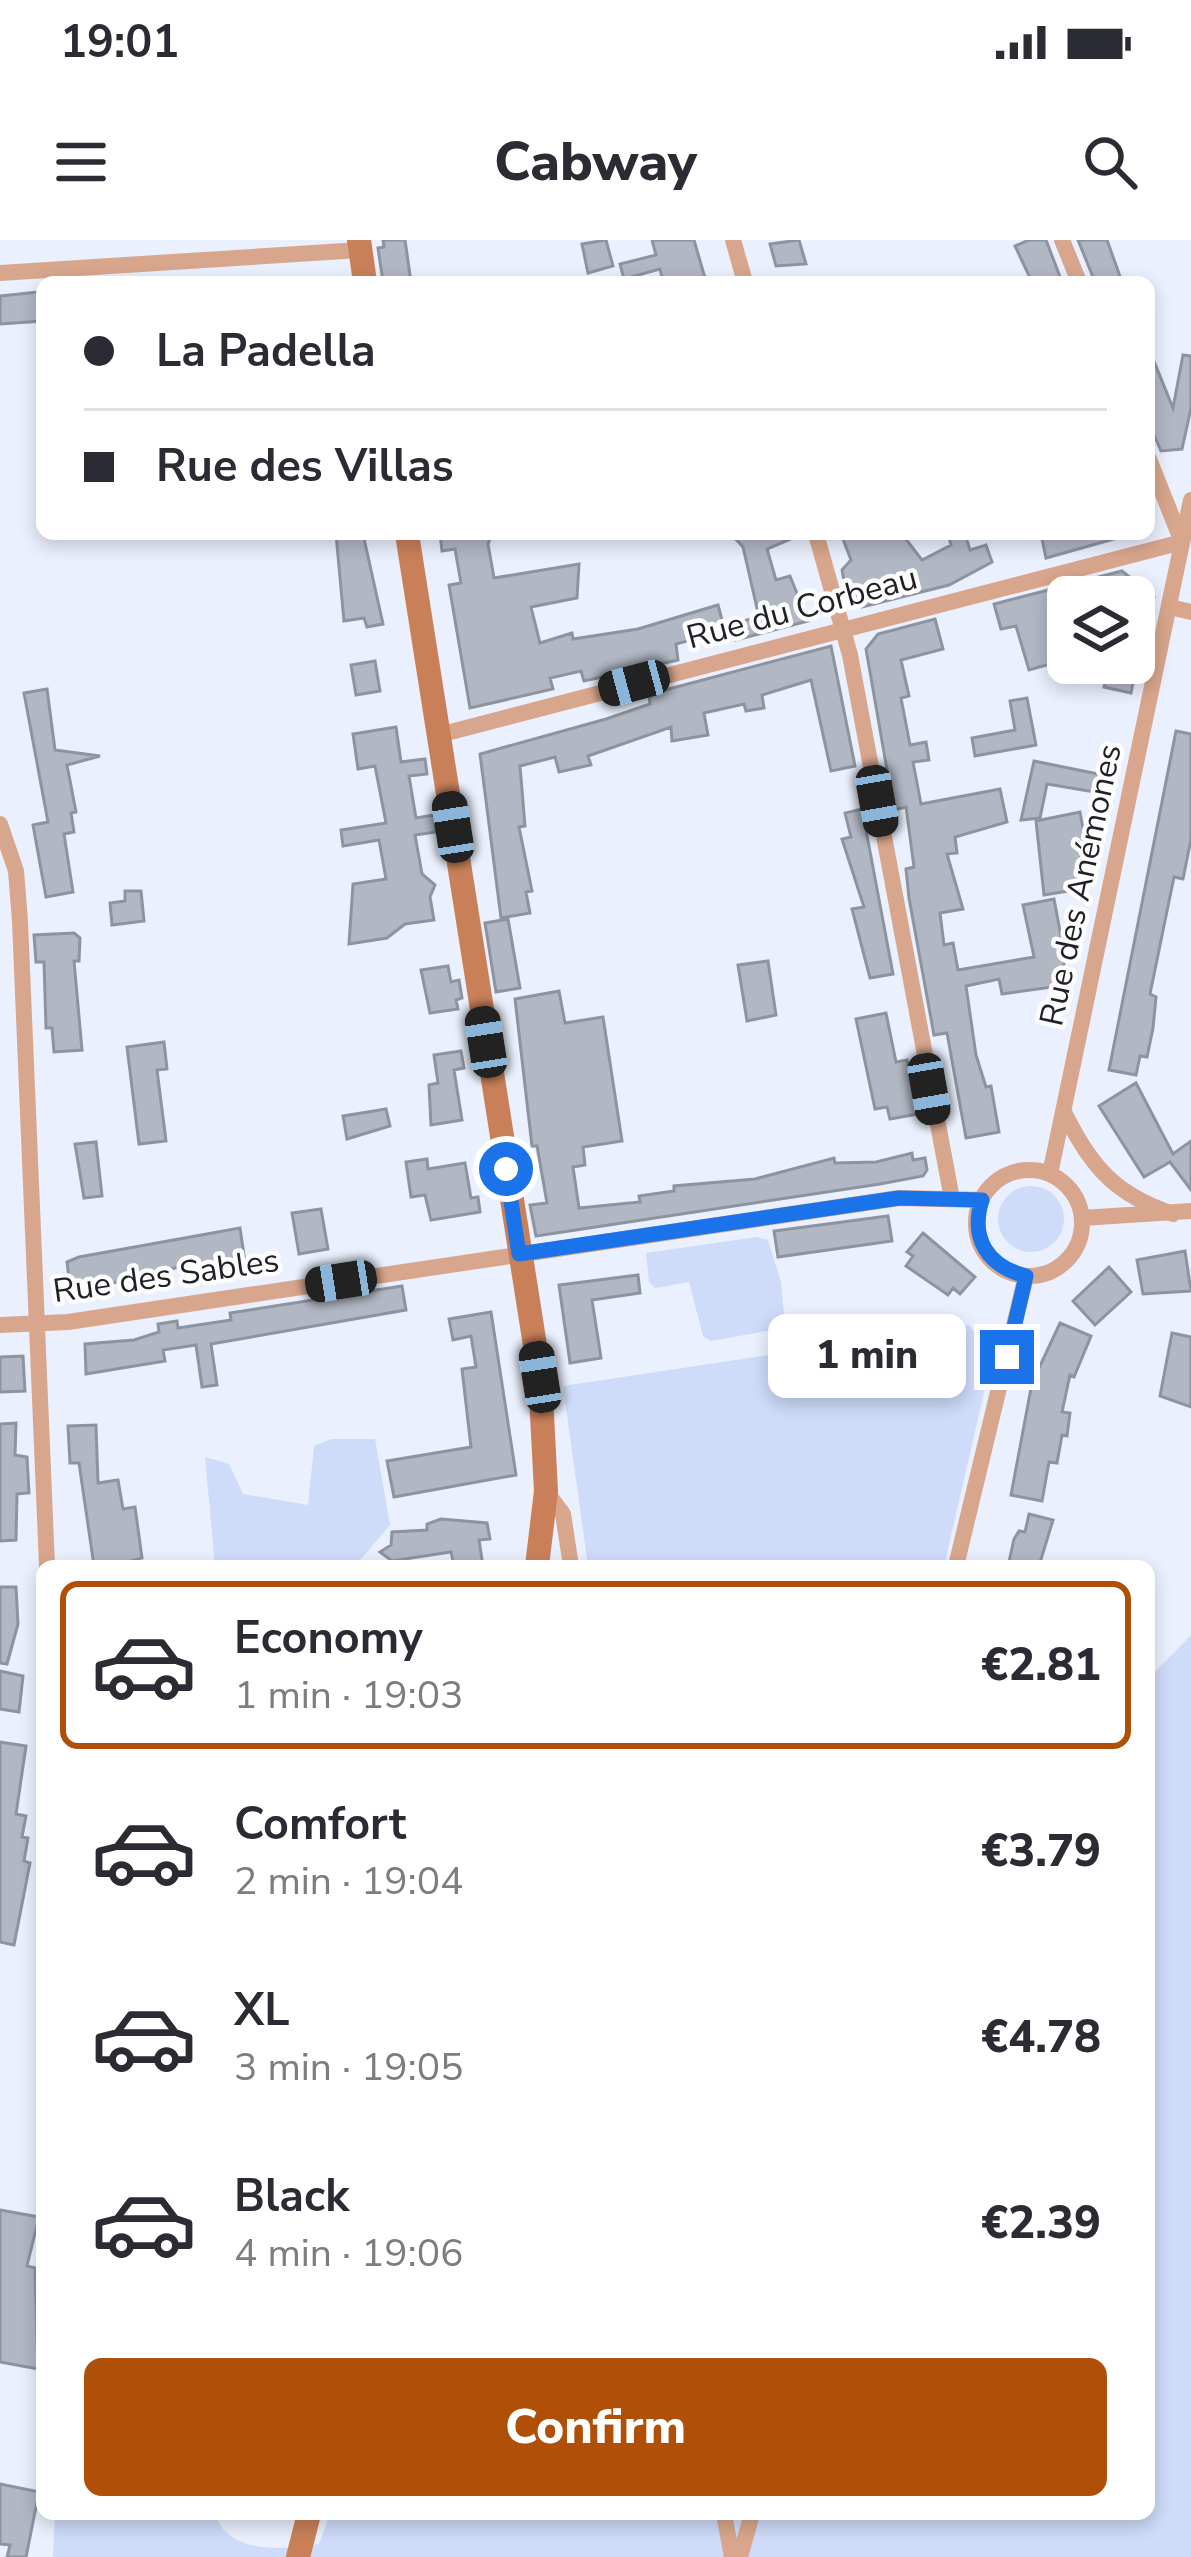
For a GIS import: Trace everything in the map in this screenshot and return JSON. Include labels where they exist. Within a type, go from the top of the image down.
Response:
[{"type":"street","points":[[734,240],[743,276]]},
{"type":"street","points":[[1062,240],[1077,276]]},
{"type":"street","points":[[0,273],[360,245],[364,276]]},
{"type":"street","points":[[1155,474],[1182,542]]},
{"type":"street","name":"Rue des Anémones","points":[[1050,1174],[1191,500]]},
{"type":"street","points":[[408,540],[540,1377],[545,1491],[538,1560]]},
{"type":"street","points":[[818,540],[843,628],[952,1199]]},
{"type":"street","name":"Rue du Corbeau","points":[[439,735],[1182,542]]},
{"type":"street","points":[[1170,608],[1191,612]]},
{"type":"street","points":[[0,824],[18,891],[46,1560]]},
{"type":"street","points":[[1065,1114],[1106,1180],[1129,1197],[1182,1213]]},
{"type":"street","points":[[1034,1170],[1050,1174],[1077,1200],[1081,1237],[1060,1266],[1026,1276],[994,1263],[983,1250],[976,1216],[982,1200],[1004,1177],[1034,1170]]},
{"type":"street","name":"Rue des Sables","points":[[0,1325],[37,1325],[899,1198],[982,1200]]},
{"type":"street","points":[[1082,1218],[1182,1213]]},
{"type":"street","points":[[957,1560],[1026,1276]]},
{"type":"street","points":[[545,1491],[563,1514],[570,1560]]},
{"type":"street","points":[[298,2557],[307,2520]]},
{"type":"street","points":[[726,2520],[736,2557]]},
{"type":"street","points":[[736,2557],[750,2520]]},
{"type":"shaded area","points":[[1031,1186],[1054,1196],[1064,1219],[1054,1242],[1031,1252],[1008,1242],[998,1219],[1008,1196]]},
{"type":"shaded area","points":[[757,1237],[768,1240],[781,1282],[785,1325],[778,1329],[711,1341],[703,1336],[689,1282],[655,1288],[649,1282],[646,1253]]},
{"type":"shaded area","points":[[969,1325],[993,1354],[945,1560],[587,1560],[563,1386]]},
{"type":"shaded area","points":[[332,1439],[375,1439],[390,1525],[360,1560],[214,1560],[205,1457],[229,1464],[243,1494],[308,1505],[314,1446]]},
{"type":"shaded area","points":[[1191,1635],[1191,2557],[53,2557],[55,2520],[218,2520],[232,2537],[274,2548],[319,2544],[328,2520],[1155,2520],[1155,1672]]},
{"type":"building","points":[[383,240],[405,240],[410,276],[382,276],[378,248],[384,247]]},
{"type":"building","points":[[606,240],[613,266],[588,273],[582,244]]},
{"type":"building","points":[[652,240],[694,240],[704,276],[662,276],[660,269],[623,276],[620,264],[656,255]]},
{"type":"building","points":[[799,240],[806,264],[776,266],[770,244]]},
{"type":"building","points":[[1046,240],[1060,276],[1029,276],[1015,246]]},
{"type":"building","points":[[1078,240],[1107,240],[1120,276],[1093,276]]},
{"type":"building","points":[[36,292],[36,321],[0,324],[0,296]]},
{"type":"building","points":[[1183,355],[1191,356],[1191,408],[1182,449],[1161,451],[1155,437],[1155,364],[1173,408]]},
{"type":"building","points":[[337,540],[364,540],[383,624],[367,627],[364,618],[344,621]]},
{"type":"building","points":[[441,540],[490,540],[494,578],[579,564],[577,598],[531,607],[540,643],[572,633],[573,639],[638,629],[718,605],[725,631],[676,644],[678,660],[584,681],[581,671],[550,678],[553,689],[470,708],[449,585],[461,583],[455,549],[442,551]]},
{"type":"building","points":[[737,540],[788,540],[767,549],[776,580],[790,576],[808,621],[736,640],[731,624],[759,617],[743,547]]},
{"type":"building","points":[[843,540],[907,540],[922,560],[951,545],[950,540],[967,540],[970,550],[986,545],[992,562],[949,585],[862,607],[844,581],[842,570],[851,560]]},
{"type":"building","points":[[1042,540],[1110,540],[1046,558]]},
{"type":"building","points":[[1047,590],[1047,665],[1029,670],[1016,626],[1001,629],[994,604]]},
{"type":"building","points":[[935,619],[943,649],[901,660],[909,696],[901,698],[910,745],[926,742],[929,760],[913,762],[921,804],[1000,789],[1007,822],[955,837],[957,853],[947,854],[963,909],[940,913],[944,945],[953,943],[958,970],[1034,957],[1023,905],[1054,899],[1065,958],[1060,986],[1002,994],[999,979],[966,986],[976,1055],[986,1087],[991,1086],[999,1132],[966,1138],[947,1033],[934,1035],[909,898],[906,869],[914,867],[906,807],[894,810],[866,649],[878,634]]},
{"type":"building","points":[[831,646],[855,766],[831,771],[811,680],[762,695],[764,708],[746,711],[744,704],[704,713],[708,735],[672,741],[671,727],[588,756],[591,765],[559,772],[555,757],[520,766],[525,826],[519,827],[532,891],[526,892],[530,913],[501,918],[480,754],[650,704],[649,695],[665,690]]},
{"type":"building","points":[[375,661],[380,691],[356,695],[351,665]]},
{"type":"building","points":[[1105,684],[1133,684],[1131,693]]},
{"type":"building","points":[[47,689],[55,750],[100,756],[67,765],[76,812],[71,813],[74,832],[64,834],[73,892],[46,897],[33,825],[48,822],[24,693]]},
{"type":"building","points":[[1027,698],[1036,745],[975,756],[972,738],[1015,730],[1010,701]]},
{"type":"building","points":[[396,727],[401,762],[425,759],[427,774],[409,776],[416,818],[434,815],[436,832],[415,835],[422,874],[435,885],[430,897],[434,920],[405,924],[387,938],[349,944],[353,884],[386,879],[379,840],[343,846],[341,830],[386,823],[375,766],[358,769],[353,734]]},
{"type":"building","points":[[1176,731],[1191,734],[1191,839],[1183,879],[1174,877],[1150,994],[1156,997],[1153,1028],[1147,1057],[1140,1056],[1136,1075],[1109,1070]]},
{"type":"building","points":[[1034,761],[1098,774],[1095,792],[1047,784],[1040,818],[1021,820]]},
{"type":"building","points":[[862,809],[893,974],[870,978],[852,909],[864,907],[842,839],[851,837],[845,813]]},
{"type":"building","points":[[1080,812],[1085,840],[1081,841],[1081,889],[1044,895],[1036,821]]},
{"type":"building","points":[[125,891],[141,891],[144,921],[112,925],[110,903],[125,901]]},
{"type":"building","points":[[508,919],[520,988],[496,992],[485,923]]},
{"type":"building","points":[[74,933],[80,938],[79,961],[74,961],[82,1050],[54,1052],[52,1028],[46,1028],[44,962],[36,962],[34,935]]},
{"type":"building","points":[[768,961],[776,1015],[747,1021],[738,965]]},
{"type":"building","points":[[448,966],[451,982],[459,980],[462,998],[456,1000],[458,1009],[430,1013],[421,970]]},
{"type":"building","points":[[559,991],[565,1023],[603,1017],[622,1141],[583,1147],[585,1165],[573,1167],[579,1208],[640,1202],[639,1196],[674,1191],[674,1186],[755,1179],[834,1158],[835,1163],[876,1162],[912,1153],[913,1160],[925,1158],[927,1170],[923,1176],[880,1184],[536,1236],[530,1205],[547,1203],[537,1146],[532,1146],[515,999]]},
{"type":"building","points":[[886,1013],[896,1062],[907,1060],[918,1114],[890,1119],[887,1107],[875,1109],[856,1019]]},
{"type":"building","points":[[164,1042],[167,1069],[157,1070],[166,1141],[139,1144],[127,1047]]},
{"type":"building","points":[[461,1051],[464,1068],[454,1070],[462,1120],[431,1125],[429,1085],[438,1083],[434,1055]]},
{"type":"building","points":[[1136,1083],[1173,1154],[1191,1141],[1191,1190],[1170,1162],[1144,1177],[1099,1106]]},
{"type":"building","points":[[386,1109],[390,1126],[347,1139],[343,1116]]},
{"type":"building","points":[[96,1142],[102,1196],[84,1198],[75,1144]]},
{"type":"building","points":[[427,1159],[428,1169],[465,1163],[471,1198],[478,1197],[480,1212],[431,1220],[425,1195],[411,1197],[406,1162]]},
{"type":"building","points":[[321,1209],[328,1249],[299,1254],[292,1213]]},
{"type":"building","points":[[888,1216],[892,1241],[778,1257],[774,1231]]},
{"type":"building","points":[[240,1228],[245,1262],[184,1274],[182,1267],[144,1273],[145,1279],[70,1288],[67,1262],[79,1257]]},
{"type":"building","points":[[923,1233],[975,1277],[960,1294],[953,1288],[948,1295],[906,1266],[913,1256],[907,1252]]},
{"type":"building","points":[[1185,1251],[1191,1291],[1143,1294],[1137,1260]]},
{"type":"building","points":[[1109,1267],[1131,1292],[1095,1325],[1073,1301]]},
{"type":"building","points":[[638,1275],[640,1293],[592,1300],[601,1358],[570,1363],[559,1285]]},
{"type":"building","points":[[402,1286],[406,1310],[211,1344],[217,1385],[202,1387],[196,1345],[163,1350],[165,1361],[86,1374],[85,1344],[134,1340],[159,1332],[158,1324],[177,1321],[178,1328],[231,1320],[230,1313]]},
{"type":"building","points":[[491,1312],[516,1475],[394,1497],[387,1461],[471,1447],[462,1369],[476,1367],[471,1336],[453,1340],[449,1319]]},
{"type":"building","points":[[1060,1323],[1091,1336],[1074,1377],[1070,1375],[1062,1412],[1070,1413],[1067,1436],[1062,1435],[1057,1463],[1049,1462],[1042,1501],[1011,1495],[1032,1383]]},
{"type":"building","points":[[1172,1333],[1191,1337],[1191,1407],[1160,1396]]},
{"type":"building","points":[[23,1356],[25,1391],[0,1392],[0,1357]]},
{"type":"building","points":[[16,1423],[15,1455],[27,1457],[29,1493],[17,1494],[16,1540],[0,1541],[0,1424]]},
{"type":"building","points":[[96,1425],[98,1483],[118,1480],[123,1509],[135,1507],[142,1558],[93,1560],[79,1463],[70,1463],[68,1426]]},
{"type":"building","points":[[1029,1514],[1053,1520],[1041,1560],[1009,1560],[1014,1539],[1019,1531],[1025,1532]]},
{"type":"building","points":[[441,1519],[487,1523],[490,1539],[479,1540],[482,1560],[453,1560],[451,1552],[391,1560],[380,1552],[391,1545],[392,1532],[427,1530],[427,1524]]},
{"type":"building","points":[[0,1587],[16,1587],[18,1624],[7,1664],[0,1663]]},
{"type":"building","points":[[0,1671],[23,1676],[19,1712],[0,1709]]},
{"type":"building","points":[[0,1742],[26,1746],[16,1814],[26,1816],[24,1861],[30,1863],[14,1945],[0,1942]]},
{"type":"building","points":[[0,2210],[36,2216],[27,2266],[35,2268],[36,2369],[0,2362]]},
{"type":"building","points":[[0,2484],[36,2491],[26,2557],[7,2557],[10,2545],[0,2544]]},
{"type":"route","points":[[506,1169],[519,1254],[899,1198],[982,1200],[976,1216],[983,1250],[994,1263],[1026,1276],[1007,1357]]}]
